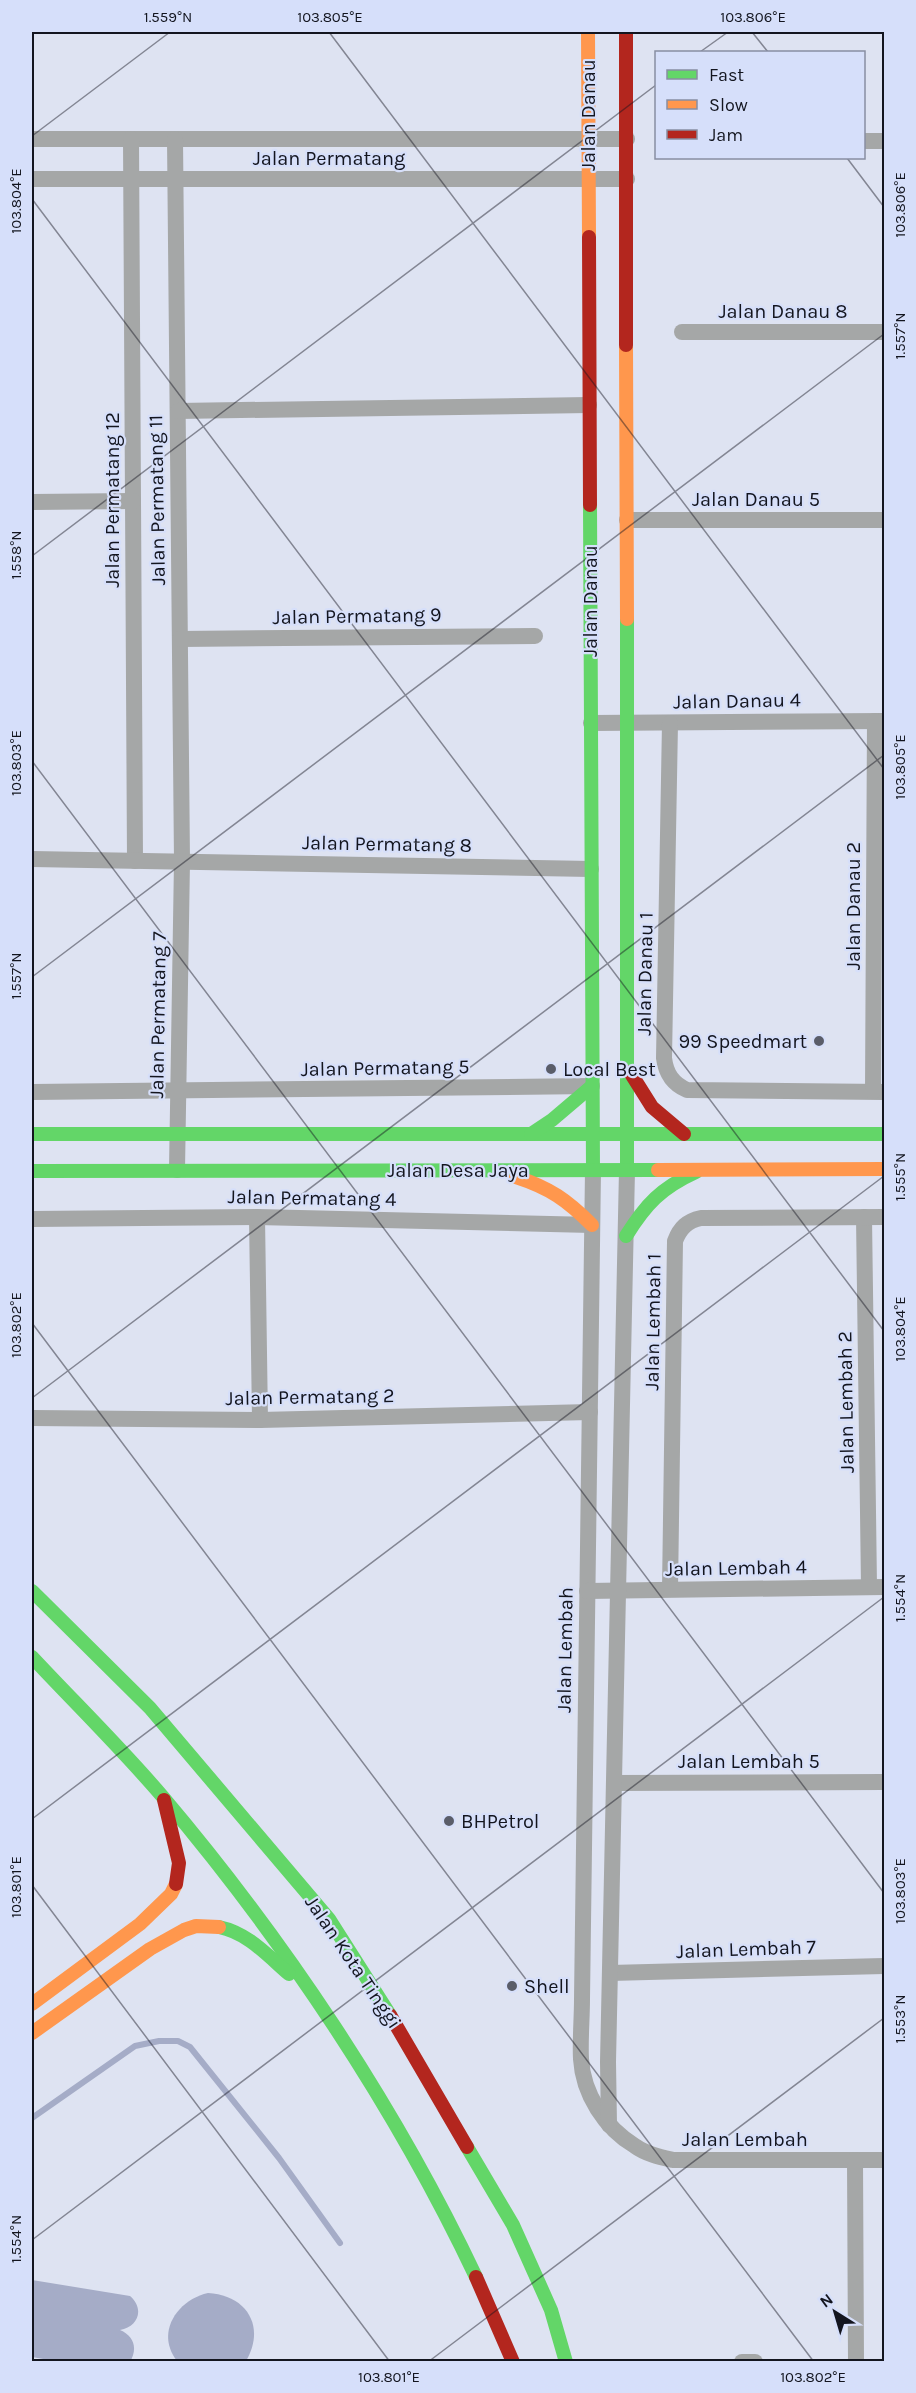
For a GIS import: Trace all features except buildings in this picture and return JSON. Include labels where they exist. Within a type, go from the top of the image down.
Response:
[{"type":"main road","name":"Jalan Danau","points":[[588,32],[593,1170]]},
{"type":"main road","name":"Jalan Danau","points":[[626,32],[629,1134],[627,1170]]},
{"type":"main road","points":[[628,1068],[649,1106],[662,1119],[684,1134]]},
{"type":"main road","points":[[531,1134],[552,1120],[592,1086]]},
{"type":"main road","name":"Jalan Desa Jaya","points":[[32,1134],[885,1134]]},
{"type":"main road","points":[[626,1236],[652,1197],[670,1184],[703,1169]]},
{"type":"main road","name":"Jalan Desa Jaya","points":[[32,1171],[885,1169]]},
{"type":"main road","points":[[498,1170],[561,1194],[592,1225]]},
{"type":"main road","name":"Jalan Kota Tinggi","points":[[32,1591],[150,1708],[329,1919],[405,2039],[513,2225],[552,2310],[566,2361]]},
{"type":"main road","points":[[32,1657],[164,1799],[264,1926],[312,1995],[416,2163],[464,2252],[513,2361]]},
{"type":"main road","points":[[32,2004],[140,1924],[171,1894],[176,1884],[179,1863],[164,1799]]},
{"type":"main road","points":[[32,2033],[150,1949],[196,1926],[220,1926],[234,1930],[248,1938],[312,1995]]},
{"type":"street","name":"Jalan Permatang","points":[[32,139],[627,139]]},
{"type":"street","name":"Jalan Permatang 12","points":[[131,139],[135,861]]},
{"type":"street","name":"Jalan Permatang 11","points":[[175,139],[182,861]]},
{"type":"street","points":[[865,141],[885,141]]},
{"type":"street","name":"Jalan Permatang","points":[[32,179],[627,179]]},
{"type":"street","name":"Jalan Danau 8","points":[[682,332],[885,332]]},
{"type":"street","points":[[178,411],[589,405]]},
{"type":"street","points":[[32,502],[133,501]]},
{"type":"street","name":"Jalan Danau 5","points":[[627,520],[885,520]]},
{"type":"street","name":"Jalan Permatang 9","points":[[180,639],[535,636]]},
{"type":"street","name":"Jalan Danau 4","points":[[591,723],[880,721]]},
{"type":"street","name":"Jalan Danau 2","points":[[879,1091],[880,721]]},
{"type":"street","name":"Jalan Danau 1","points":[[670,723],[664,1058],[668,1074],[680,1087],[696,1090],[879,1091]]},
{"type":"street","name":"Jalan Permatang 8","points":[[32,859],[591,869]]},
{"type":"street","name":"Jalan Permatang 7","points":[[177,1170],[182,861]]},
{"type":"street","name":"Jalan Permatang 5","points":[[32,1092],[592,1086]]},
{"type":"street","name":"Jalan Lembah","points":[[593,1170],[581,2060],[586,2082],[598,2110],[609,2125],[634,2146],[673,2160],[885,2160]]},
{"type":"street","points":[[609,2125],[609,1973],[627,1170]]},
{"type":"street","points":[[257,1217],[260,1420]]},
{"type":"street","name":"Jalan Permatang 4","points":[[32,1219],[257,1217],[592,1225]]},
{"type":"street","name":"Jalan Lembah 2","points":[[864,1217],[877,1586]]},
{"type":"street","name":"Jalan Lembah 1","points":[[670,1589],[675,1241],[678,1232],[685,1224],[701,1218],[885,1217]]},
{"type":"street","name":"Jalan Permatang 2","points":[[32,1418],[260,1420],[590,1412]]},
{"type":"street","name":"Jalan Lembah 4","points":[[587,1591],[877,1586]]},
{"type":"street","name":"Jalan Lembah 5","points":[[614,1783],[885,1782]]},
{"type":"street","name":"Jalan Lembah 7","points":[[609,1973],[885,1966]]},
{"type":"street","points":[[855,2160],[856,2361]]},
{"type":"street","points":[[742,2361],[755,2361]]},
{"type":"water","points":[[32,2280],[130,2296],[137,2306],[137,2317],[131,2325],[120,2330],[129,2336],[133,2343],[134,2352],[130,2362],[60,2362],[32,2357]]},
{"type":"water","points":[[208,2293],[222,2295],[233,2300],[249,2315],[254,2336],[246,2361],[177,2361],[168,2340],[173,2319],[187,2303]]},
{"type":"waterway","points":[[32,2118],[135,2046],[159,2041],[178,2041],[190,2047],[279,2158],[340,2243]]},
{"type":"traffic: fast","points":[[590,505],[593,1170]]},
{"type":"traffic: fast","points":[[627,619],[627,1170]]},
{"type":"traffic: fast","points":[[531,1134],[552,1120],[592,1086]]},
{"type":"traffic: fast","points":[[32,1134],[884,1134]]},
{"type":"traffic: fast","points":[[32,1171],[658,1170]]},
{"type":"traffic: fast","points":[[626,1236],[655,1198],[673,1184],[696,1172]]},
{"type":"traffic: fast","points":[[32,1591],[150,1708],[329,1919],[390,2015]]},
{"type":"traffic: fast","points":[[32,1657],[162,1796],[207,1851],[294,1966],[334,2026],[410,2150],[476,2277]]},
{"type":"traffic: fast","points":[[219,1927],[248,1939],[289,1974]]},
{"type":"traffic: fast","points":[[467,2147],[513,2225],[551,2310],[566,2362]]},
{"type":"traffic: slow","points":[[588,32],[589,237]]},
{"type":"traffic: slow","points":[[626,345],[627,619]]},
{"type":"traffic: slow","points":[[658,1170],[884,1169]]},
{"type":"traffic: slow","points":[[516,1177],[557,1196],[592,1225]]},
{"type":"traffic: slow","points":[[32,2004],[140,1924],[171,1894],[176,1884]]},
{"type":"traffic: slow","points":[[32,2033],[150,1949],[196,1926],[219,1927]]},
{"type":"traffic: jam","points":[[626,32],[626,345]]},
{"type":"traffic: jam","points":[[589,237],[590,505]]},
{"type":"traffic: jam","points":[[630,1072],[652,1107],[684,1134]]},
{"type":"traffic: jam","points":[[164,1800],[179,1863],[176,1884]]},
{"type":"traffic: jam","points":[[390,2015],[467,2147]]},
{"type":"traffic: jam","points":[[476,2277],[513,2362]]},
{"type":"place","name":"99 Speedmart","points":[[819,1041]]},
{"type":"place","name":"Local Best","points":[[551,1069]]},
{"type":"place","name":"BHPetrol","points":[[449,1821]]},
{"type":"place","name":"Shell","points":[[512,1986]]}]
